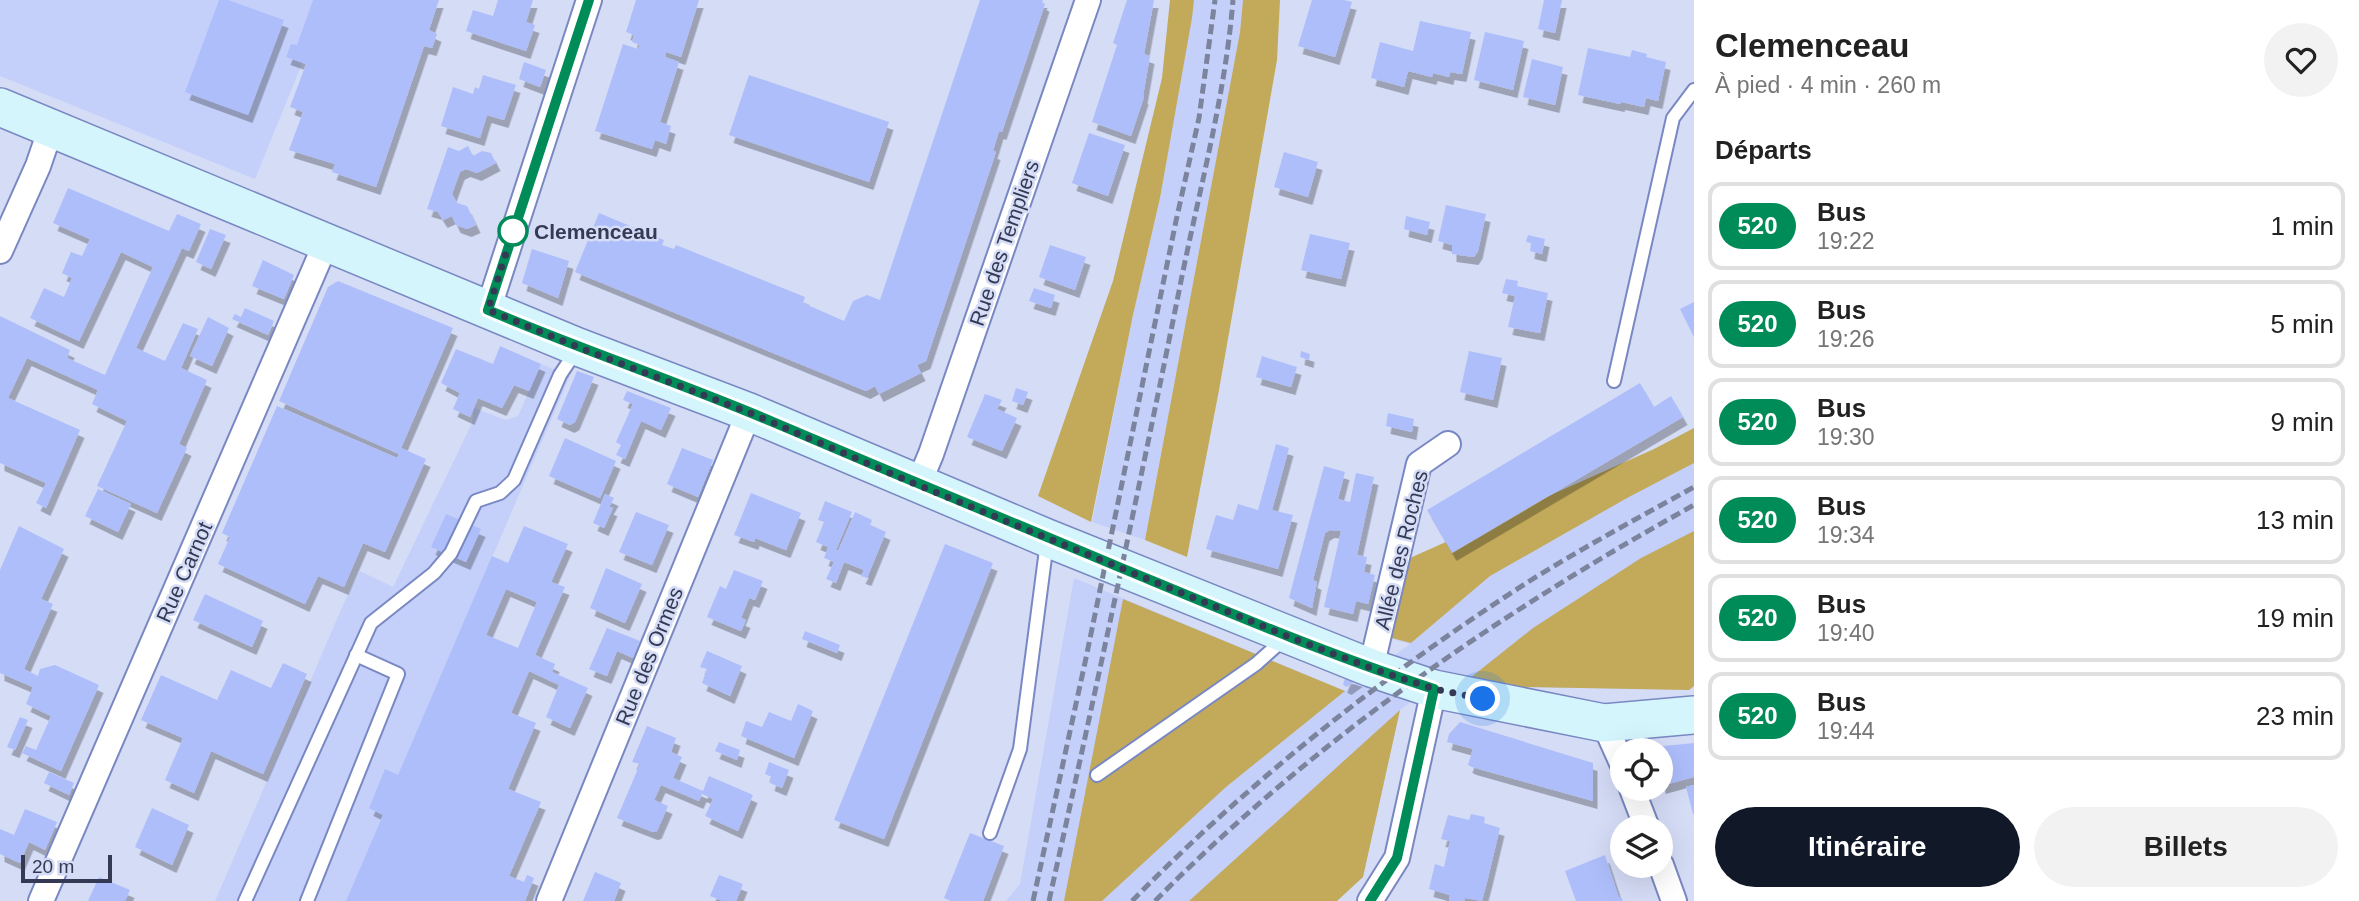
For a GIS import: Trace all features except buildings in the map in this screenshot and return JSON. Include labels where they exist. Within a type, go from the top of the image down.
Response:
[{"type":"main road","points":[[0,107],[578,347],[748,412],[918,485],[1371,668],[1434,689],[1604,723],[1694,715]]},
{"type":"street","points":[[488,310],[589,0]]},
{"type":"street","name":"Rue des Templiers","points":[[918,485],[936,441],[1087,0]]},
{"type":"street","points":[[0,251],[38,166],[51,128]]},
{"type":"street","name":"Rue Carnot","points":[[41,901],[326,243]]},
{"type":"street","name":"Rue des Ormes","points":[[549,901],[748,412]]},
{"type":"street","name":"Allée des Roches","points":[[1371,668],[1419,464],[1448,444]]},
{"type":"street","points":[[1370,901],[1397,858],[1434,689]]},
{"type":"street","points":[[1604,723],[1611,738]]},
{"type":"street","points":[[1666,878],[1674,901]]},
{"type":"lane","points":[[1614,381],[1673,118],[1694,90]]},
{"type":"lane","points":[[245,901],[371,623],[392,604],[420,587],[451,553],[476,501],[500,493],[514,480],[560,375],[578,347]]},
{"type":"lane","points":[[990,833],[1020,749],[1048,538]]},
{"type":"lane","points":[[1097,775],[1256,664],[1287,636]]},
{"type":"lane","points":[[307,901],[398,674],[356,655]]},
{"type":"shaded area","points":[[0,0],[328,0],[255,179],[0,76]]},
{"type":"shaded area","points":[[1170,0],[1194,0],[1192,18],[1160,198],[1091,522],[1038,496],[1113,281],[1162,78]]},
{"type":"shaded area","points":[[1194,0],[1243,0],[1240,32],[1145,540],[1092,522],[1133,315],[1160,198]]},
{"type":"shaded area","points":[[1243,0],[1280,0],[1277,60],[1187,557],[1145,540],[1240,32]]},
{"type":"shaded area","points":[[541,364],[570,376],[463,625],[535,655],[436,891],[458,901],[215,901],[360,571],[393,587],[472,423],[474,408],[506,420],[518,416]]},
{"type":"shaded area","points":[[1694,428],[1694,463],[1490,576],[1411,643],[1380,635],[1401,562],[1654,449]]},
{"type":"shaded area","points":[[1694,451],[1694,686],[1689,690],[1433,685],[1400,710],[1363,877],[1337,901],[1006,901],[1020,884],[1074,578],[1345,691],[1410,644],[1380,635]]},
{"type":"shaded area","points":[[1694,531],[1694,686],[1689,690],[1460,686],[1533,628],[1641,558]]},
{"type":"shaded area","points":[[1123,599],[1345,691],[1226,787],[1102,901],[1064,901]]},
{"type":"shaded area","points":[[1400,710],[1363,877],[1337,901],[1189,901]]},
{"type":"railway","points":[[1033,901],[1199,118],[1215,0]]},
{"type":"railway","points":[[1049,901],[1210,146],[1224,74],[1233,0]]},
{"type":"railway","points":[[1132,901],[1224,813],[1371,691],[1548,569],[1694,487]]},
{"type":"railway","points":[[1155,901],[1278,787],[1410,684],[1550,590],[1694,505]]},
{"type":"bus line","name":"520","points":[[589,0],[488,310],[748,412],[918,485],[1287,636],[1434,689],[1397,858],[1370,901]]},
{"type":"place","name":"Clemenceau","points":[[513,231]]},
{"type":"route","points":[[513,231],[488,310],[748,412],[918,485],[1287,636],[1434,689],[1483,699]]}]
